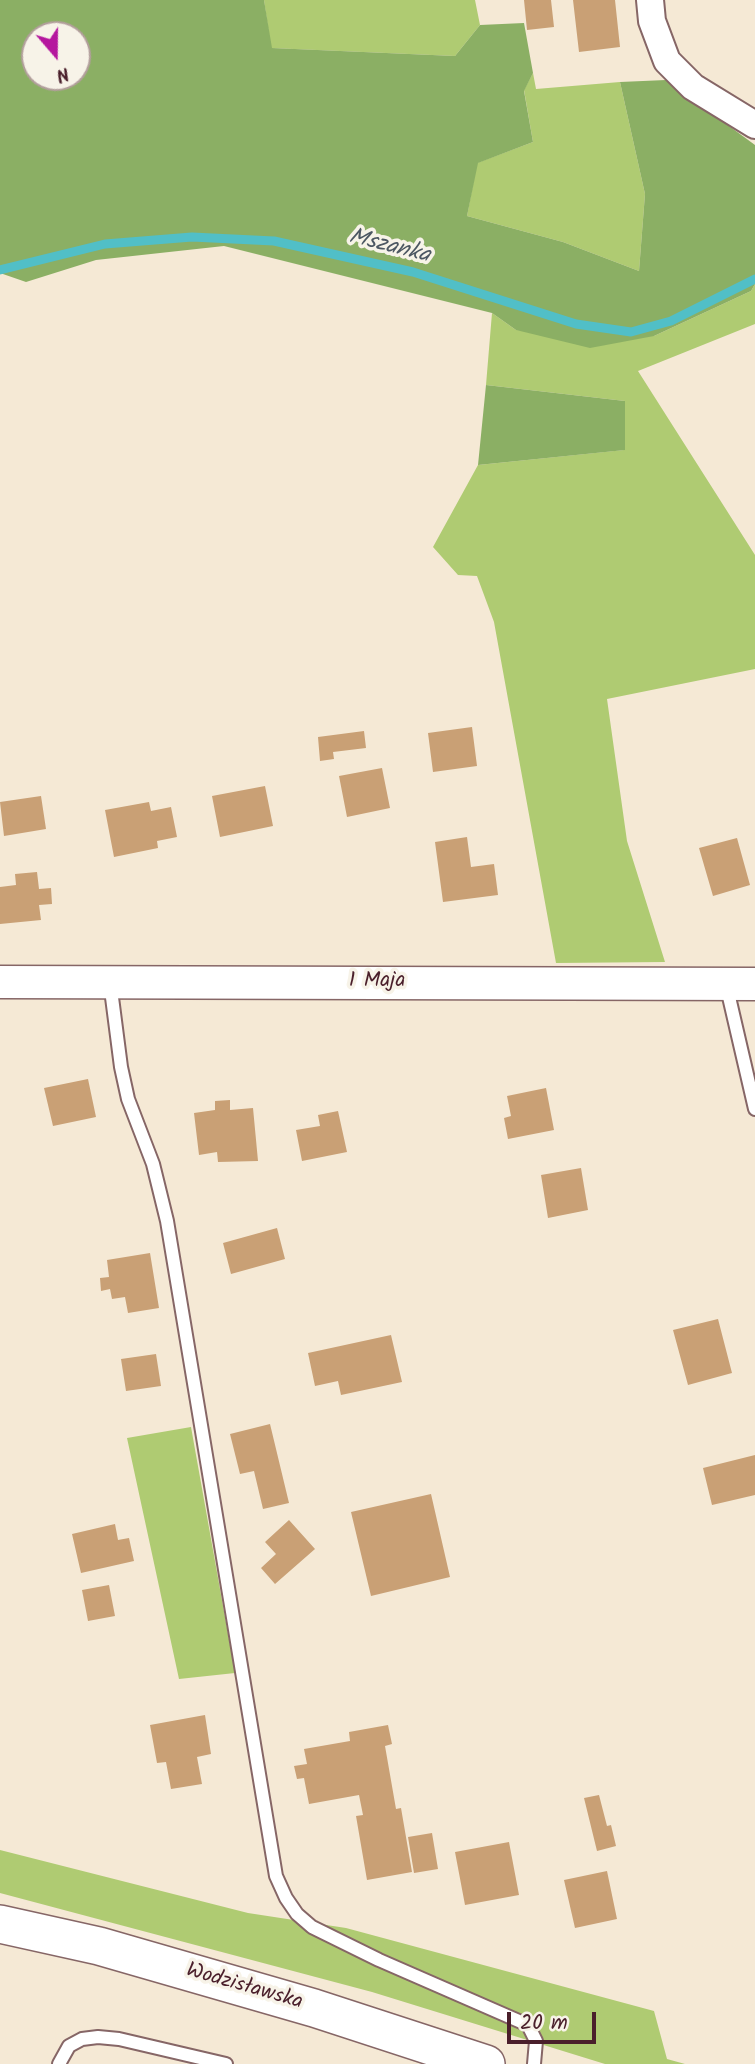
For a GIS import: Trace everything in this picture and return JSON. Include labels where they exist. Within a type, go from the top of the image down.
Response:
[{"type":"main road","name":"Wodzisławska","points":[[0,1924],[111,1949],[314,2008],[486,2064]]},
{"type":"street","points":[[650,0],[652,21],[667,61],[692,87],[755,125]]},
{"type":"street","name":"1 Maja","points":[[0,982],[740,984]]},
{"type":"lane","points":[[109,981],[128,1099],[153,1164],[167,1221],[276,1876],[297,1914],[312,1927],[379,1960],[528,2025],[536,2041],[534,2064]]},
{"type":"lane","points":[[740,984],[755,1109]]},
{"type":"lane","points":[[59,2064],[69,2046],[82,2039],[98,2037],[119,2039],[226,2064]]},
{"type":"green space","points":[[0,0],[264,0],[272,48],[455,56],[480,25],[524,23],[533,73],[524,91],[533,142],[478,163],[467,216],[563,242],[639,271],[645,194],[620,82],[666,80],[755,145],[755,284],[751,291],[654,336],[590,348],[516,330],[492,313],[224,246],[96,260],[26,282],[0,273]]},
{"type":"green space","points":[[264,0],[475,0],[480,25],[455,56],[271,48]]},
{"type":"green space","points":[[533,73],[536,89],[620,82],[645,194],[639,271],[563,242],[467,216],[477,163],[533,142],[524,90]]},
{"type":"green space","points":[[755,284],[755,324],[638,371],[755,555],[755,669],[607,699],[627,841],[665,962],[556,963],[494,622],[477,576],[458,575],[433,547],[478,465],[624,450],[625,401],[486,385],[492,313],[516,330],[654,336],[751,291]]},
{"type":"green space","points":[[486,385],[625,401],[625,450],[478,465]]},
{"type":"green space","points":[[191,1427],[235,1673],[179,1679],[127,1438]]},
{"type":"green space","points":[[0,1850],[248,1913],[346,1928],[654,2011],[667,2059],[685,2064],[605,2064],[372,1992],[0,1893]]},
{"type":"building","points":[[524,0],[551,0],[554,27],[527,30]]},
{"type":"building","points":[[573,0],[615,0],[620,47],[579,52]]},
{"type":"building","points":[[472,727],[477,766],[433,772],[428,733]]},
{"type":"building","points":[[364,731],[366,748],[333,752],[334,759],[320,761],[318,737]]},
{"type":"building","points":[[382,768],[390,808],[347,817],[339,776]]},
{"type":"building","points":[[265,786],[273,826],[220,837],[212,796]]},
{"type":"building","points":[[41,796],[46,829],[4,836],[0,802]]},
{"type":"building","points":[[149,802],[151,811],[171,807],[177,837],[157,841],[158,848],[114,857],[105,810]]},
{"type":"building","points":[[467,837],[471,867],[494,864],[498,895],[443,902],[435,842]]},
{"type":"building","points":[[737,838],[750,885],[713,896],[699,848]]},
{"type":"building","points":[[37,872],[39,889],[51,888],[52,904],[39,905],[41,920],[0,924],[0,887],[16,885],[15,874]]},
{"type":"building","points":[[88,1079],[96,1117],[53,1126],[44,1088]]},
{"type":"building","points":[[546,1088],[554,1130],[508,1139],[504,1118],[511,1116],[507,1096]]},
{"type":"building","points":[[230,1100],[230,1110],[253,1108],[258,1161],[218,1162],[217,1152],[199,1155],[194,1113],[215,1110],[215,1101]]},
{"type":"building","points":[[338,1111],[347,1152],[302,1161],[296,1130],[320,1126],[318,1115]]},
{"type":"building","points":[[581,1168],[588,1210],[548,1218],[541,1175]]},
{"type":"building","points":[[277,1228],[285,1259],[231,1274],[223,1243]]},
{"type":"building","points":[[150,1253],[159,1308],[128,1313],[125,1297],[112,1299],[110,1289],[101,1291],[100,1278],[109,1277],[107,1260]]},
{"type":"building","points":[[718,1319],[732,1373],[688,1385],[673,1330]]},
{"type":"building","points":[[391,1335],[402,1382],[341,1395],[338,1381],[315,1386],[308,1353]]},
{"type":"building","points":[[156,1354],[161,1386],[126,1391],[121,1359]]},
{"type":"building","points":[[270,1424],[289,1503],[263,1509],[254,1471],[240,1474],[230,1434]]},
{"type":"building","points":[[755,1455],[755,1495],[712,1505],[703,1468]]},
{"type":"building","points":[[431,1494],[450,1577],[371,1596],[351,1512]]},
{"type":"building","points":[[289,1520],[315,1549],[275,1584],[261,1568],[276,1554],[265,1542]]},
{"type":"building","points":[[115,1524],[118,1540],[129,1538],[134,1561],[81,1573],[72,1534]]},
{"type":"building","points":[[109,1585],[115,1616],[88,1621],[82,1590]]},
{"type":"building","points":[[205,1715],[211,1754],[197,1757],[202,1784],[171,1789],[166,1762],[157,1763],[150,1725]]},
{"type":"building","points":[[388,1725],[392,1744],[385,1746],[396,1809],[401,1808],[412,1872],[367,1880],[356,1816],[363,1815],[359,1795],[309,1804],[304,1778],[297,1779],[294,1766],[307,1764],[304,1749],[350,1741],[349,1732]]},
{"type":"building","points":[[599,1795],[607,1826],[611,1825],[616,1846],[597,1851],[584,1798]]},
{"type":"building","points":[[432,1833],[438,1869],[414,1873],[408,1837]]},
{"type":"building","points":[[509,1842],[519,1895],[465,1905],[455,1852]]},
{"type":"building","points":[[607,1871],[617,1919],[575,1928],[564,1880]]},
{"type":"waterway","name":"Mszanka","points":[[0,270],[105,244],[192,237],[274,241],[413,272],[576,324],[631,332],[671,321],[755,279]]}]
